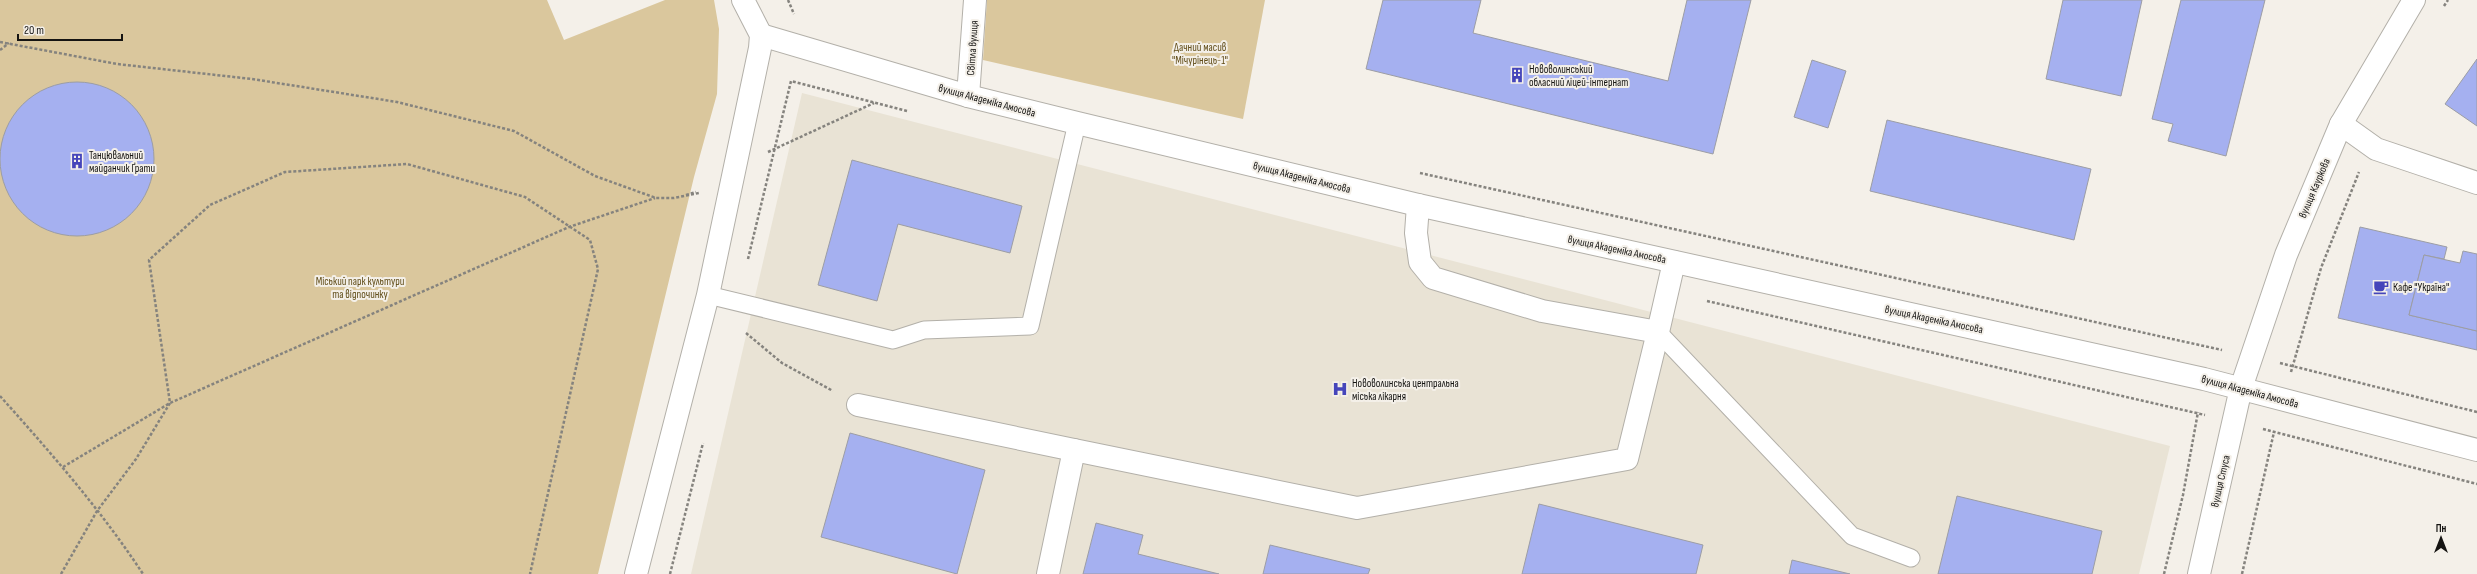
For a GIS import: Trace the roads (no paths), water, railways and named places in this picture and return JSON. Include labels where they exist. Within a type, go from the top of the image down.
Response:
[{"type":"street","points":[[636,574],[708,295],[734,174],[761,36],[743,0]]},
{"type":"street","name":"Світла вулиця","points":[[968,96],[975,0]]},
{"type":"street","name":"вулиця Кауркова","points":[[2241,388],[2286,255],[2341,124],[2414,0]]},
{"type":"street","name":"вулиця Академіка Амосова","points":[[761,36],[968,96],[1077,123],[1418,205],[2241,388],[2477,450]]},
{"type":"street","points":[[2341,124],[2369,145],[2477,183]]},
{"type":"street","points":[[1418,205],[1416,233],[1420,262],[1433,278],[1542,311],[1658,332]]},
{"type":"street","points":[[858,405],[1357,508],[1627,459],[1674,262]]},
{"type":"street","name":"вулиця Стуса","points":[[2199,574],[2241,388]]},
{"type":"street","points":[[1048,574],[1074,450]]},
{"type":"lane","points":[[708,295],[893,340],[924,330],[1030,326],[1077,123]]},
{"type":"lane","points":[[1658,332],[1852,536],[1911,558]]},
{"type":"place","name":"Нововолинський обласний ліцей-інтернат","points":[[1517,75]]},
{"type":"place","name":"Танцювальний майданчик Ґрати","points":[[77,161]]},
{"type":"place","name":"Кафе \"Україна\"","points":[[2381,287]]},
{"type":"place","name":"Нововолинська центральна міська лікарня","points":[[1340,389]]},
{"type":"park label","name":"Дачний масив \"Мічурінець-1\"","points":[[1200,53]]},
{"type":"park label","name":"Міський парк культури та відпочинку","points":[[360,287]]}]
